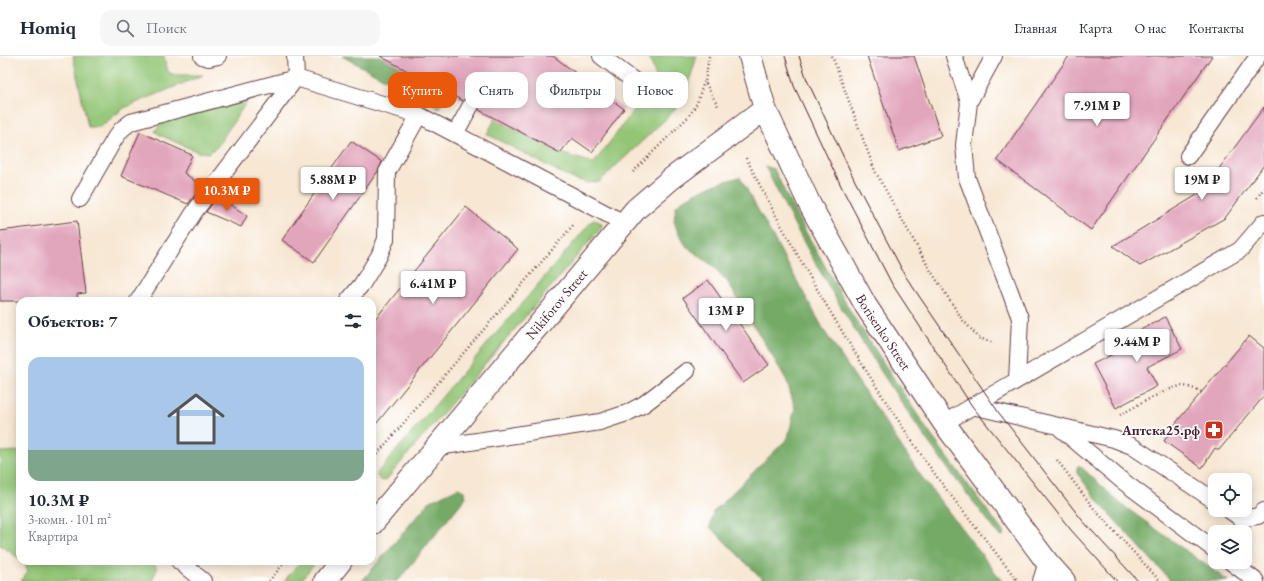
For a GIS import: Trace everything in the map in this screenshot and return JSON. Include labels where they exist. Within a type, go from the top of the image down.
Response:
[{"type":"main road","name":"Borisenko Street","points":[[750,56],[765,109],[810,205],[866,306],[1044,571],[1064,581]]},
{"type":"main road","name":"Nikiforov Street","points":[[376,519],[636,209],[671,179],[765,109]]},
{"type":"main road","points":[[325,581],[338,565]]},
{"type":"lane","points":[[202,56],[210,58],[218,56]]},
{"type":"lane","points":[[141,297],[195,211],[296,78],[295,56]]},
{"type":"lane","points":[[601,56],[623,72]]},
{"type":"lane","points":[[954,56],[969,102]]},
{"type":"lane","points":[[994,56],[969,102],[964,146],[967,178],[1020,318],[1017,380]]},
{"type":"lane","points":[[1188,156],[1258,56]]},
{"type":"lane","points":[[80,199],[115,138],[122,129],[131,122],[296,78],[419,114],[624,223]]},
{"type":"lane","points":[[455,134],[471,108]]},
{"type":"lane","points":[[351,297],[362,284],[379,256],[386,240],[387,172],[419,114]]},
{"type":"lane","points":[[944,423],[1240,250],[1264,222]]},
{"type":"lane","points":[[438,447],[600,422],[627,413],[644,404],[687,371]]},
{"type":"lane","points":[[972,406],[1114,439],[1132,446],[1208,496]]},
{"type":"lane","points":[[1058,427],[1120,479],[1208,545]]},
{"type":"lane","points":[[1252,517],[1258,516],[1264,511]]},
{"type":"lane","points":[[184,565],[203,581]]},
{"type":"lane","points":[[1240,569],[1256,581]]},
{"type":"path","points":[[628,177],[689,116],[697,102],[705,82]]},
{"type":"path","points":[[376,455],[579,218]]},
{"type":"path","points":[[1088,433],[1169,390],[1181,386],[1202,392]]},
{"type":"path","points":[[1053,456],[1095,510],[1160,581]]},
{"type":"path","points":[[269,581],[283,565]]},
{"type":"green space","points":[[73,56],[164,56],[168,72],[175,75],[203,75],[124,108],[100,127],[88,127]]},
{"type":"green space","points":[[342,56],[380,56],[409,72],[388,72],[388,81]]},
{"type":"green space","points":[[649,56],[697,56],[688,85],[688,72],[654,72]]},
{"type":"green space","points":[[237,88],[253,92],[217,147],[208,153],[198,152],[160,135],[155,131],[160,125]]},
{"type":"green space","points":[[636,108],[676,108],[599,182],[588,183],[571,178],[487,134],[495,119],[560,153],[594,163]]},
{"type":"green space","points":[[765,166],[774,169],[794,211],[852,314],[928,431],[1004,533],[1003,536],[999,535],[940,459],[858,336],[800,235]]},
{"type":"green space","points":[[740,177],[825,332],[921,476],[1002,581],[764,581],[710,527],[713,512],[788,438],[795,408],[786,379],[727,281],[713,266],[687,247],[678,233],[674,221],[676,206],[683,200],[706,188]]},
{"type":"green space","points":[[593,220],[596,220],[602,224],[601,228],[386,480],[381,481],[377,476],[378,472]]},
{"type":"green space","points":[[16,451],[16,556],[0,545],[0,452]]},
{"type":"green space","points":[[1079,465],[1121,504],[1208,567],[1208,569],[1211,569],[1228,581],[1171,581],[1101,505],[1077,473],[1077,467]]},
{"type":"green space","points":[[458,488],[464,491],[466,497],[398,581],[362,581],[376,565],[429,502]]},
{"type":"green space","points":[[25,565],[155,565],[157,569],[152,581],[20,581],[28,571]]},
{"type":"green space","points":[[298,565],[314,565],[300,581],[284,581]]},
{"type":"building","points":[[380,56],[553,56],[574,72],[536,72],[536,108],[615,108],[615,102],[624,109],[592,152],[572,138],[560,153],[479,110],[479,108],[528,108],[528,72],[465,72],[465,98],[463,101],[457,98],[457,72],[410,72]]},
{"type":"building","points":[[867,56],[914,56],[941,136],[899,151]]},
{"type":"building","points":[[1069,56],[1212,56],[1091,230],[997,160]]},
{"type":"building","points":[[1264,107],[1264,165],[1225,218],[1140,266],[1113,246],[1202,192]]},
{"type":"building","points":[[140,132],[192,155],[184,173],[202,186],[188,204],[121,176]]},
{"type":"building","points":[[351,141],[382,162],[378,171],[314,262],[282,240]]},
{"type":"building","points":[[218,196],[247,216],[241,227],[206,212]]},
{"type":"building","points":[[466,207],[518,249],[376,424],[376,318]]},
{"type":"building","points":[[77,221],[86,293],[77,294],[77,297],[16,297],[16,301],[0,301],[0,231]]},
{"type":"building","points":[[708,280],[769,365],[743,383],[683,298]]},
{"type":"building","points":[[1165,317],[1182,349],[1147,367],[1157,386],[1116,408],[1093,364],[1133,344],[1129,336]]},
{"type":"building","points":[[1249,336],[1264,348],[1264,396],[1219,450],[1215,448],[1202,468],[1164,441],[1179,419]]},
{"type":"tram line","points":[[785,56],[794,86],[842,188],[892,284],[972,406],[1071,530],[1117,581]]},
{"type":"tram line","points":[[799,56],[807,80],[855,181],[906,277],[999,413],[1082,520],[1138,581]]},
{"type":"place","name":"Аптека25.рф","points":[[1214,430]]}]
